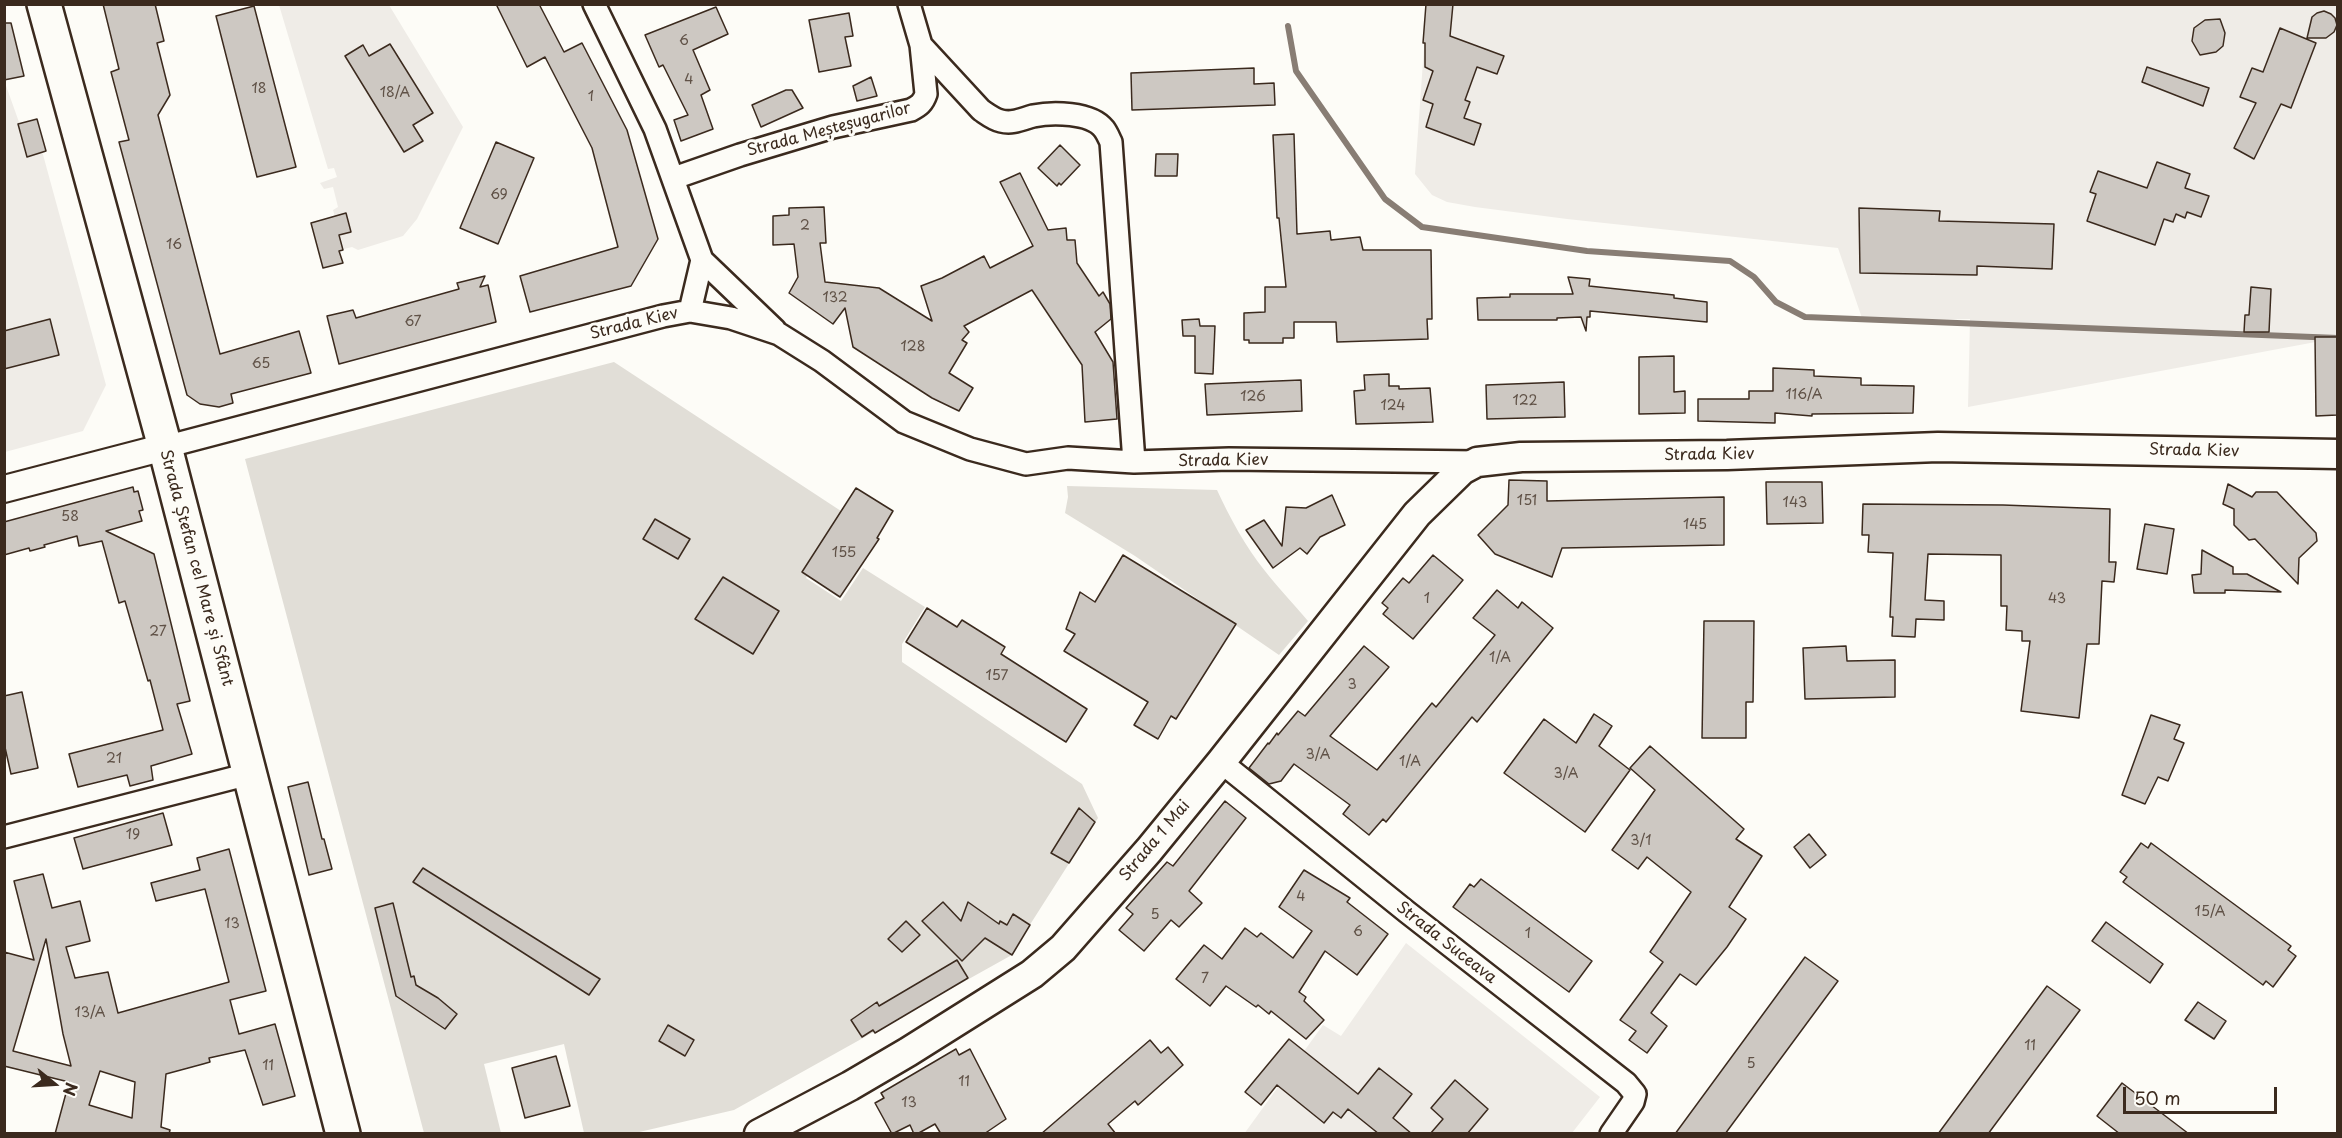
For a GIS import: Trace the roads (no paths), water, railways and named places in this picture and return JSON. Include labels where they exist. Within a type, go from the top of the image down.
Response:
[{"type":"main road","name":"Strada Ștefan cel Mare și Sfânt","points":[[44,5],[165,447],[343,1134]]},
{"type":"main road","name":"Strada Kiev","points":[[1477,462],[1521,457],[1727,455],[1938,447],[2337,454]]},
{"type":"main road","name":"Strada 1 Mai","points":[[759,1134],[909,1052],[1032,974],[1063,948],[1091,918],[1221,762],[1423,508],[1450,479],[1477,462]]},
{"type":"street","points":[[594,4],[655,129],[702,260],[779,334]]},
{"type":"street","name":"Strada Meșteșugarilor","points":[[674,178],[822,130],[918,107],[924,102],[926,94],[921,45],[909,4]]},
{"type":"street","points":[[921,45],[990,117],[1017,122],[1044,115],[1093,120],[1104,129],[1111,142],[1134,462]]},
{"type":"street","points":[[690,311],[702,260]]},
{"type":"street","name":"Strada Kiev","points":[[165,447],[663,316],[690,311],[731,318],[779,334],[822,361],[904,422],[970,449],[1026,464],[1068,458],[1134,462],[1229,459],[1477,462]]},
{"type":"street","points":[[4,489],[165,447]]},
{"type":"street","name":"Strada Suceava","points":[[1221,762],[1407,912],[1626,1083],[1635,1094],[1633,1102],[1611,1134]]},
{"type":"street","points":[[4,837],[249,774]]},
{"type":"waterway","points":[[1288,26],[1296,71],[1385,199],[1422,227],[1587,251],[1730,261],[1754,277],[1776,302],[1805,317],[2338,338]]}]
